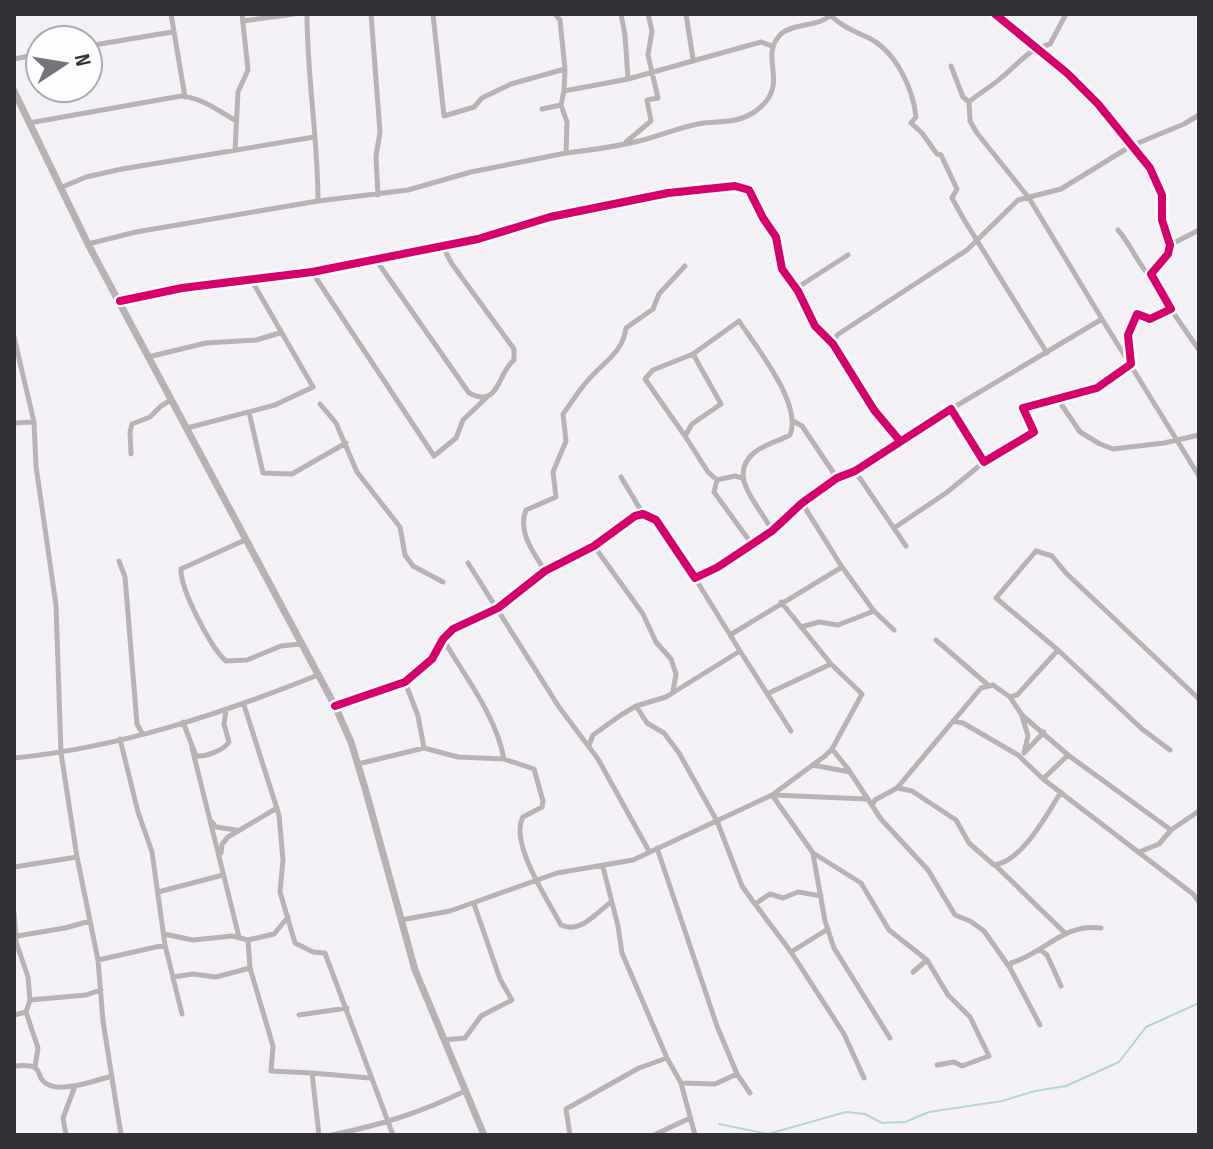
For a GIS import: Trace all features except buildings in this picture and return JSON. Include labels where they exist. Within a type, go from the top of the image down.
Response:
[{"type":"main road","points":[[14,91],[88,244],[335,706],[358,764],[400,920],[423,991],[484,1135]]},
{"type":"street","points":[[171,14],[185,97]]},
{"type":"street","points":[[235,150],[238,92],[248,70],[243,18],[294,14]]},
{"type":"street","points":[[307,14],[318,158],[318,201]]},
{"type":"street","points":[[371,14],[380,132],[376,156],[378,195]]},
{"type":"street","points":[[433,14],[444,116],[474,107],[482,98],[511,84],[565,69]]},
{"type":"street","points":[[555,14],[560,20],[565,69],[561,105],[567,122],[566,153]]},
{"type":"street","points":[[621,14],[628,79]]},
{"type":"street","points":[[625,143],[651,121],[647,100],[658,98],[648,55],[652,31],[648,14]]},
{"type":"street","points":[[686,14],[693,59]]},
{"type":"street","points":[[995,14],[1098,104],[1150,168],[1162,195],[1162,220],[1170,245],[1168,254],[1151,274],[1171,309]]},
{"type":"street","points":[[969,102],[1036,48],[1050,44],[1066,14]]},
{"type":"street","points":[[88,244],[136,232],[318,201],[408,190],[520,161],[625,143],[752,114],[769,98],[775,80],[772,46],[786,31],[831,15],[841,26],[868,37],[884,49],[900,70],[914,101],[916,117],[911,123],[941,155],[957,189],[952,198],[1047,353]]},
{"type":"street","points":[[104,43],[172,32]]},
{"type":"street","points":[[564,91],[628,79],[651,70],[761,42],[772,46]]},
{"type":"street","points":[[951,66],[963,97],[969,102],[970,121],[977,133],[1029,198],[1199,476]]},
{"type":"street","points":[[28,123],[185,97],[205,102],[236,121]]},
{"type":"street","points":[[542,109],[561,105]]},
{"type":"street","points":[[833,344],[837,335],[978,241],[1012,205],[1061,189],[1131,146],[1199,115]]},
{"type":"street","points":[[60,188],[86,177],[122,169],[314,137]]},
{"type":"street","points":[[120,301],[182,288],[312,272],[478,239],[550,217],[668,193],[735,186],[749,190],[776,237],[782,269],[815,326],[833,344],[874,410],[900,441]]},
{"type":"street","points":[[1118,230],[1130,242],[1138,262],[1153,279],[1199,350]]},
{"type":"street","points":[[1170,245],[1199,230]]},
{"type":"street","points":[[312,272],[434,456],[456,438],[463,420],[494,393],[507,366],[514,360],[514,349],[452,264],[442,245]]},
{"type":"street","points":[[795,289],[848,255]]},
{"type":"street","points":[[376,260],[469,393],[488,396]]},
{"type":"street","points":[[545,571],[522,522],[526,510],[556,497],[553,472],[566,441],[563,414],[589,378],[619,350],[626,328],[653,309],[659,294],[685,266]]},
{"type":"street","points":[[186,428],[275,405],[313,387],[252,281]]},
{"type":"street","points":[[1131,364],[1128,335],[1137,314],[1150,319],[1171,309]]},
{"type":"street","points":[[695,578],[718,567],[772,531],[802,503],[837,478],[855,471],[951,409],[1102,319]]},
{"type":"street","points":[[717,480],[708,472],[645,379],[653,370],[693,354],[739,321],[787,397],[793,421],[790,435],[752,455],[742,478],[756,508],[772,531]]},
{"type":"street","points":[[148,357],[206,343],[256,340],[280,333]]},
{"type":"street","points":[[14,337],[34,422],[36,466],[56,605],[61,753],[77,857],[98,960],[121,1135]]},
{"type":"street","points":[[685,436],[692,424],[721,404],[693,354]]},
{"type":"street","points":[[894,528],[946,493],[984,462],[1034,432],[1023,408],[1097,388],[1131,364]]},
{"type":"street","points":[[1057,398],[1080,432],[1113,449],[1199,435]]},
{"type":"street","points":[[131,454],[132,424],[150,417],[171,400]]},
{"type":"street","points":[[320,404],[336,423],[357,472],[400,527],[405,555],[413,566],[443,582]]},
{"type":"street","points":[[951,409],[984,462]]},
{"type":"street","points":[[249,412],[263,473],[292,474],[346,443]]},
{"type":"street","points":[[793,421],[802,426],[837,478]]},
{"type":"street","points":[[14,423],[34,422]]},
{"type":"street","points":[[855,471],[906,546]]},
{"type":"street","points":[[717,480],[735,476],[742,478]]},
{"type":"street","points":[[621,477],[643,514],[656,520],[695,578],[791,731]]},
{"type":"street","points":[[717,480],[714,492],[751,543]]},
{"type":"street","points":[[802,503],[842,567],[874,611],[894,630]]},
{"type":"street","points":[[335,706],[405,682],[432,659],[443,639],[465,621],[498,608],[545,571],[594,546],[622,524],[643,514]]},
{"type":"street","points":[[245,540],[181,569],[186,596],[201,619],[203,628],[218,654],[226,661],[247,660],[281,646],[301,644]]},
{"type":"street","points":[[594,546],[643,614],[656,642],[671,659],[676,674],[673,692]]},
{"type":"street","points":[[1170,750],[1142,729],[1058,650],[996,598],[1036,551],[1052,556],[1066,573],[1199,699]]},
{"type":"street","points":[[119,561],[126,587],[137,724],[142,733]]},
{"type":"street","points":[[468,563],[559,707],[589,745],[649,851]]},
{"type":"street","points":[[730,635],[842,567]]},
{"type":"street","points":[[400,920],[474,904],[557,873],[626,863],[772,795],[832,749],[862,694],[831,664],[781,602]]},
{"type":"street","points":[[801,627],[819,622],[838,625],[874,611]]},
{"type":"street","points":[[443,639],[493,720],[504,759]]},
{"type":"street","points":[[936,640],[988,685],[998,687],[1010,697],[1022,715],[1028,736],[1021,754]]},
{"type":"street","points":[[1010,697],[1017,695],[1058,650]]},
{"type":"street","points":[[589,745],[593,735],[636,706],[673,692],[740,651]]},
{"type":"street","points":[[769,693],[831,664]]},
{"type":"street","points":[[14,758],[61,753],[183,722],[244,705],[318,675]]},
{"type":"street","points":[[405,682],[418,716],[424,748]]},
{"type":"street","points":[[874,803],[897,788],[981,688],[988,685]]},
{"type":"street","points":[[244,705],[277,808],[283,860],[280,892],[295,943],[313,952],[325,953],[393,1135]]},
{"type":"street","points":[[636,706],[647,723],[664,733],[679,753],[717,821],[742,886],[791,952],[844,1034],[864,1078]]},
{"type":"street","points":[[192,748],[200,757],[227,746],[226,710]]},
{"type":"street","points":[[959,714],[963,723]]},
{"type":"street","points":[[1022,715],[1068,755],[1171,830]]},
{"type":"street","points":[[953,721],[963,723],[1021,754],[1043,779],[1193,894],[1199,902]]},
{"type":"street","points":[[183,722],[239,937]]},
{"type":"street","points":[[1021,754],[1044,732]]},
{"type":"street","points":[[120,739],[138,812],[152,852],[165,945],[182,1014]]},
{"type":"street","points":[[358,764],[424,748],[458,757],[504,759],[530,766],[536,772],[543,801],[542,807],[523,817],[520,828],[525,855],[564,928],[592,920],[611,902]]},
{"type":"street","points":[[832,749],[867,799]]},
{"type":"street","points":[[1043,779],[1068,755]]},
{"type":"street","points":[[811,765],[850,772]]},
{"type":"street","points":[[897,788],[912,791],[956,820],[969,843],[1066,934]]},
{"type":"street","points":[[994,865],[1003,864],[1032,838],[1061,792]]},
{"type":"street","points":[[772,795],[867,799],[874,803],[893,834],[928,870],[955,915],[984,931],[1010,968],[1040,1025]]},
{"type":"street","points":[[772,795],[813,853],[861,883],[889,930],[927,960],[948,995],[970,1017],[989,1056],[962,1066],[954,1062],[937,1065]]},
{"type":"street","points":[[220,858],[222,844],[237,830],[277,808]]},
{"type":"street","points":[[1139,852],[1159,844],[1171,830],[1199,811]]},
{"type":"street","points":[[211,821],[216,827],[237,830]]},
{"type":"street","points":[[657,848],[717,1026],[737,1074],[750,1093]]},
{"type":"street","points":[[813,853],[834,948],[890,1038]]},
{"type":"street","points":[[14,867],[77,857]]},
{"type":"street","points":[[603,867],[622,953],[667,1058],[681,1083],[695,1135]]},
{"type":"street","points":[[158,892],[223,875]]},
{"type":"street","points":[[755,904],[770,894],[783,898],[798,892],[821,896]]},
{"type":"street","points":[[444,1040],[465,1038],[481,1016],[512,1000],[497,972],[474,904]]},
{"type":"street","points":[[14,912],[16,942],[28,977],[30,1000],[26,1012],[38,1048],[35,1067],[47,1084],[53,1087],[76,1086],[112,1076]]},
{"type":"street","points":[[164,933],[193,940],[239,937],[248,940],[274,934],[288,916]]},
{"type":"street","points":[[17,936],[90,921]]},
{"type":"street","points":[[1010,968],[1011,963],[1080,927],[1101,928]]},
{"type":"street","points":[[791,952],[828,929]]},
{"type":"street","points":[[248,940],[250,968],[273,1046],[271,1071],[370,1078]]},
{"type":"street","points":[[98,960],[165,945]]},
{"type":"street","points":[[1040,949],[1047,955],[1061,986]]},
{"type":"street","points":[[913,972],[927,960]]},
{"type":"street","points":[[173,977],[193,974],[216,977],[250,968]]},
{"type":"street","points":[[30,1000],[86,995],[101,990]]},
{"type":"street","points":[[299,1015],[347,1008]]},
{"type":"street","points":[[14,1015],[26,1012]]},
{"type":"street","points":[[570,1135],[566,1109],[639,1068],[667,1058]]},
{"type":"street","points":[[14,1066],[35,1067]]},
{"type":"street","points":[[312,1073],[319,1135]]},
{"type":"street","points":[[681,1083],[715,1084],[737,1074]]},
{"type":"street","points":[[66,1135],[63,1118],[76,1086]]},
{"type":"street","points":[[332,1135],[388,1123],[431,1108],[465,1091]]},
{"type":"street","points":[[654,1135],[690,1118]]},
{"type":"waterway","points":[[719,1124],[768,1134],[846,1112],[865,1114],[882,1123],[905,1122],[929,1112],[1002,1101],[1066,1086],[1119,1062],[1146,1027],[1199,1003]]},
{"type":"cycle path","points":[[335,706],[405,682],[432,659],[443,639],[453,629],[498,608],[545,571],[594,546],[635,516],[643,514],[656,520],[695,578],[718,567],[772,531],[802,503],[837,478],[855,471],[951,409],[984,462],[1034,432],[1023,408],[1097,388],[1131,364],[1128,335],[1137,314],[1150,319],[1171,309],[1151,274],[1168,254],[1170,245],[1162,220],[1162,195],[1150,168],[1098,104],[1067,73],[995,14]]},
{"type":"cycle path","points":[[120,301],[182,288],[312,272],[478,239],[550,217],[668,193],[735,186],[749,190],[776,237],[782,269],[798,291],[815,326],[833,344],[874,410],[900,441]]}]
